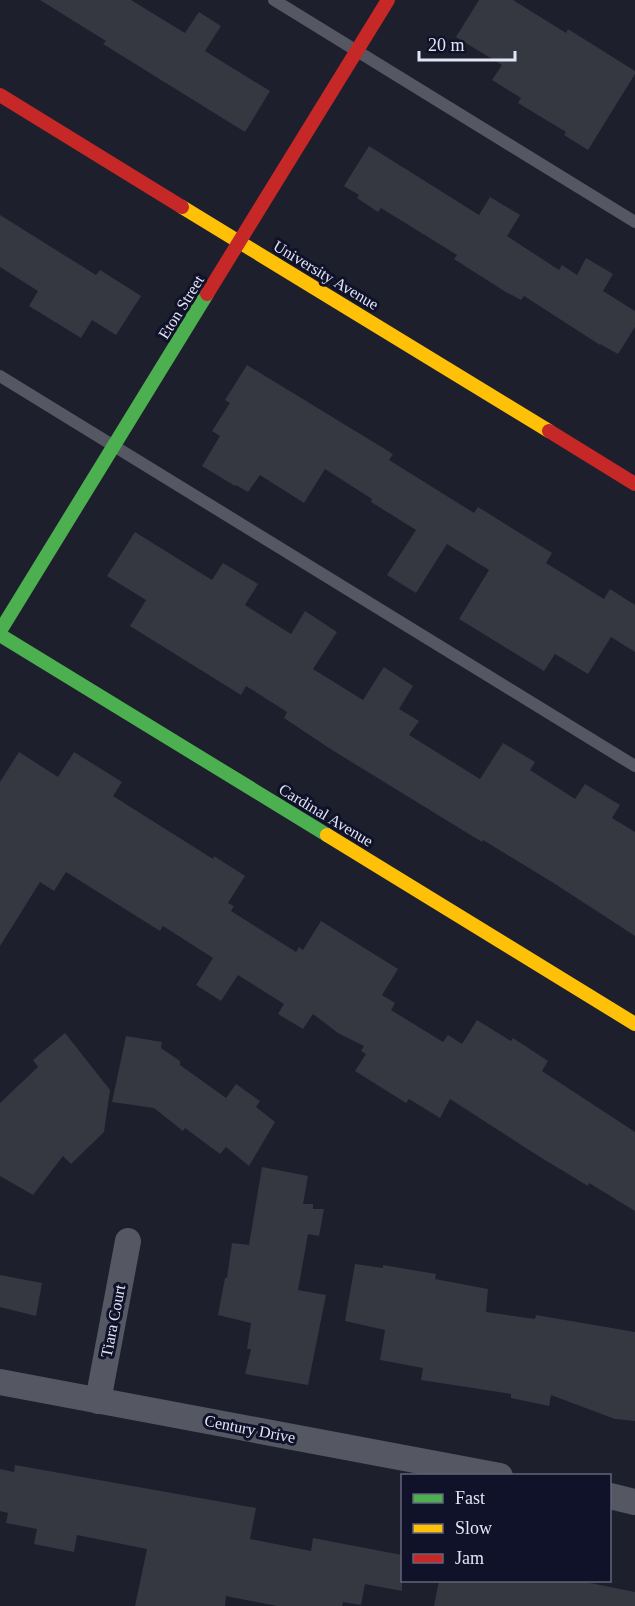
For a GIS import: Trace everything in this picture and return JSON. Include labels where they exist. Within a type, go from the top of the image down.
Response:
[{"type":"street","name":"Eton Street","points":[[0,633],[388,0]]},
{"type":"street","name":"University Avenue","points":[[0,95],[635,484]]},
{"type":"street","name":"Cardinal Avenue","points":[[0,633],[635,1024]]},
{"type":"street","name":"Tiara Court","points":[[98,1401],[128,1241]]},
{"type":"street","name":"Century Drive","points":[[0,1382],[489,1474]]},
{"type":"street","points":[[611,1496],[635,1502]]},
{"type":"lane","points":[[274,0],[635,222]]},
{"type":"lane","points":[[0,376],[635,766]]},
{"type":"building","points":[[40,0],[131,0],[185,33],[199,12],[221,26],[205,51],[270,91],[245,132],[103,44],[106,41]]},
{"type":"building","points":[[479,0],[513,0],[566,33],[568,29],[635,71],[588,150],[564,135],[566,132],[518,103],[521,98],[492,80],[502,65],[456,37]]},
{"type":"building","points":[[369,146],[479,215],[490,197],[520,215],[507,236],[559,270],[562,265],[577,275],[586,258],[613,274],[603,291],[635,311],[635,327],[618,354],[524,296],[521,300],[504,291],[454,259],[457,255],[381,208],[378,212],[357,198],[359,195],[344,186]]},
{"type":"building","points":[[0,215],[96,275],[100,270],[141,296],[116,335],[92,320],[81,338],[29,306],[38,291],[0,267]]},
{"type":"building","points":[[247,365],[393,454],[389,460],[474,513],[478,507],[552,553],[546,563],[604,599],[610,589],[635,605],[635,652],[611,637],[588,674],[555,654],[544,671],[459,619],[489,570],[447,544],[416,593],[387,575],[416,530],[325,469],[304,503],[260,475],[248,492],[202,466],[220,436],[212,431],[230,403],[225,400]]},
{"type":"building","points":[[135,532],[212,580],[223,563],[258,584],[245,605],[291,634],[305,611],[337,632],[313,669],[363,700],[384,667],[413,686],[399,709],[419,721],[409,735],[480,779],[503,743],[535,762],[530,770],[575,799],[585,784],[620,805],[612,818],[635,832],[635,936],[552,882],[332,750],[284,718],[287,712],[246,686],[241,695],[130,626],[146,600],[107,576]]},
{"type":"building","points":[[19,752],[58,777],[74,752],[122,782],[113,796],[213,859],[214,856],[245,876],[228,903],[234,906],[231,911],[296,952],[299,947],[303,950],[321,921],[398,969],[382,995],[395,1003],[391,1010],[443,1042],[448,1035],[462,1044],[477,1020],[511,1041],[513,1038],[548,1061],[542,1071],[635,1132],[635,1211],[540,1157],[450,1099],[440,1118],[409,1099],[406,1103],[355,1071],[366,1054],[361,1051],[364,1046],[338,1033],[313,1014],[303,1029],[278,1014],[284,1004],[238,975],[221,1001],[196,985],[213,958],[163,926],[160,931],[66,872],[54,891],[40,882],[0,946],[0,782]]},
{"type":"building","points":[[65,1033],[110,1090],[104,1132],[71,1164],[63,1156],[33,1195],[0,1176],[0,1103],[38,1067],[33,1060]]},
{"type":"building","points":[[126,1036],[162,1042],[161,1048],[180,1061],[180,1065],[226,1098],[236,1084],[260,1101],[256,1107],[275,1122],[249,1166],[226,1147],[220,1154],[185,1128],[183,1131],[154,1108],[112,1102]]},
{"type":"building","points":[[262,1167],[308,1176],[303,1204],[313,1204],[313,1209],[324,1209],[319,1236],[308,1234],[298,1290],[326,1295],[308,1385],[245,1374],[251,1349],[247,1349],[251,1323],[218,1315],[232,1243],[249,1245]]},
{"type":"building","points":[[355,1264],[383,1268],[383,1265],[436,1274],[435,1279],[488,1289],[486,1312],[535,1319],[536,1315],[635,1332],[635,1421],[615,1419],[551,1395],[549,1406],[511,1398],[511,1394],[421,1380],[423,1368],[380,1360],[385,1330],[345,1321]]},
{"type":"building","points":[[0,1275],[42,1283],[36,1316],[0,1307]]},
{"type":"building","points":[[15,1465],[256,1508],[250,1539],[311,1551],[313,1538],[401,1555],[402,1591],[365,1584],[361,1605],[343,1602],[342,1606],[277,1606],[226,1596],[225,1606],[135,1606],[147,1549],[77,1535],[74,1552],[34,1544],[37,1529],[6,1523],[8,1513],[0,1511],[0,1469],[14,1472]]},
{"type":"building","points":[[439,1582],[585,1582],[635,1592],[635,1606],[434,1606]]},
{"type":"traffic: fast","points":[[0,631],[207,294]]},
{"type":"traffic: fast","points":[[0,635],[327,835]]},
{"type":"traffic: slow","points":[[182,207],[549,431]]},
{"type":"traffic: slow","points":[[327,835],[635,1024]]},
{"type":"traffic: jam","points":[[207,294],[388,0]]},
{"type":"traffic: jam","points":[[0,95],[182,207]]},
{"type":"traffic: jam","points":[[549,431],[635,484]]}]
